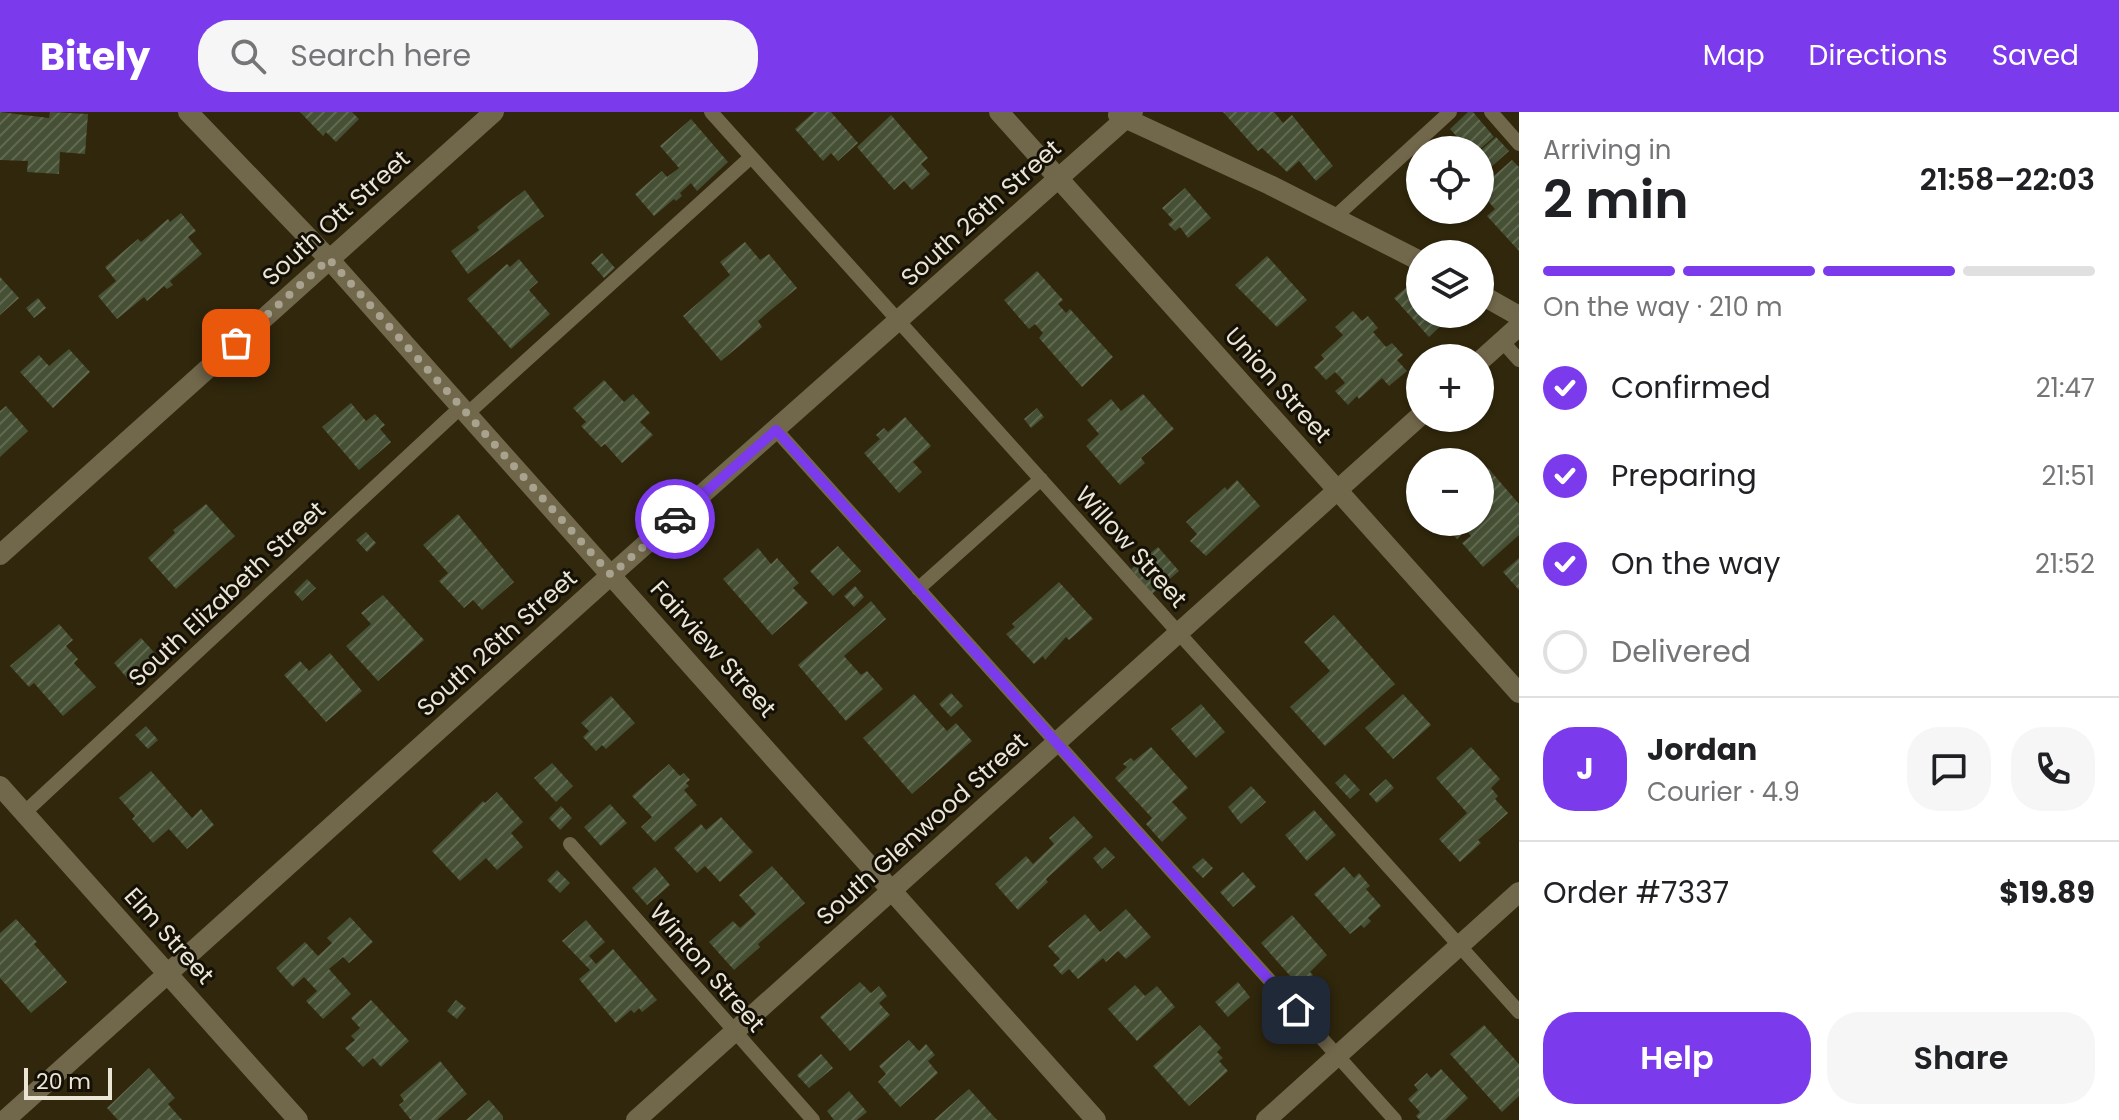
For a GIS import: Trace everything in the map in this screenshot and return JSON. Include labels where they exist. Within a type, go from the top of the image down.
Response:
[{"type":"street","name":"Fairview Street","points":[[188,112],[329,259],[1096,1120]]},
{"type":"street","name":"South Ott Street","points":[[0,555],[494,112]]},
{"type":"street","name":"Union Street","points":[[999,112],[1519,693]]},
{"type":"street","name":"South 26th Street","points":[[6,1117],[1059,179],[1123,114]]},
{"type":"street","points":[[1123,114],[1406,254]]},
{"type":"street","points":[[1494,302],[1519,316]]},
{"type":"street","points":[[1494,348],[1519,326]]},
{"type":"street","name":"South Glenwood Street","points":[[636,1120],[1406,428]]},
{"type":"street","name":"Elm Street","points":[[0,786],[298,1120]]},
{"type":"street","points":[[1266,1120],[1519,892]]},
{"type":"lane","name":"Willow Street","points":[[711,112],[1519,1012]]},
{"type":"lane","points":[[1335,217],[1450,112]]},
{"type":"lane","points":[[1491,112],[1519,144]]},
{"type":"lane","name":"South Elizabeth Street","points":[[24,813],[464,410],[751,157]]},
{"type":"lane","points":[[1502,341],[1519,360]]},
{"type":"lane","points":[[776,430],[1395,1120]]},
{"type":"lane","points":[[918,589],[1041,479]]},
{"type":"lane","name":"Winton Street","points":[[570,844],[813,1120]]},
{"type":"building","points":[[0,112],[49,118],[50,112],[88,114],[85,154],[60,152],[59,174],[27,172],[28,161],[0,160]]},
{"type":"building","points":[[300,112],[352,112],[359,119],[336,142],[326,132],[323,136]]},
{"type":"building","points":[[814,112],[831,112],[858,143],[838,161],[831,153],[823,161],[795,129]]},
{"type":"building","points":[[1223,112],[1274,112],[1283,123],[1292,115],[1333,166],[1316,181],[1299,161],[1287,172],[1262,148],[1258,151]]},
{"type":"building","points":[[1468,112],[1473,112],[1493,136],[1456,136],[1450,129]]},
{"type":"building","points":[[891,115],[928,158],[921,164],[930,174],[912,190],[904,181],[894,190],[857,147]]},
{"type":"building","points":[[691,119],[728,162],[697,191],[691,183],[680,193],[682,196],[654,216],[635,194],[662,171],[667,177],[679,168],[660,146]]},
{"type":"building","points":[[1496,137],[1509,151],[1494,164]]},
{"type":"building","points":[[1512,160],[1519,167],[1519,251],[1494,224],[1494,176]]},
{"type":"building","points":[[1185,188],[1211,218],[1188,238],[1180,227],[1175,231],[1168,224],[1173,220],[1162,208]]},
{"type":"building","points":[[525,190],[544,216],[468,274],[451,251]]},
{"type":"building","points":[[181,213],[196,231],[188,237],[202,254],[170,281],[173,285],[167,289],[164,286],[147,301],[144,297],[117,319],[98,296],[116,281],[105,267],[138,239],[141,242],[168,219],[170,222]]},
{"type":"building","points":[[745,242],[760,260],[769,254],[797,288],[758,321],[762,327],[721,361],[683,316],[730,275],[720,262]]},
{"type":"building","points":[[602,253],[615,268],[604,278],[591,263]]},
{"type":"building","points":[[1267,256],[1307,300],[1277,327],[1235,285]]},
{"type":"building","points":[[519,259],[538,282],[529,290],[550,314],[511,349],[467,299],[507,264],[510,267]]},
{"type":"building","points":[[1037,271],[1063,300],[1058,304],[1066,313],[1070,309],[1113,357],[1082,387],[1039,338],[1043,333],[1035,324],[1029,329],[1004,300]]},
{"type":"building","points":[[0,277],[19,298],[0,315]]},
{"type":"building","points":[[1406,288],[1406,311],[1394,298]]},
{"type":"building","points":[[38,298],[46,308],[34,318],[26,308]]},
{"type":"building","points":[[1353,311],[1362,321],[1368,316],[1378,328],[1373,332],[1386,347],[1392,343],[1403,355],[1397,360],[1406,372],[1389,386],[1382,378],[1348,405],[1335,391],[1345,383],[1340,377],[1335,372],[1326,380],[1314,367],[1324,359],[1321,355],[1343,335],[1335,327]]},
{"type":"building","points":[[1421,328],[1438,328],[1429,337]]},
{"type":"building","points":[[69,349],[90,372],[53,408],[20,372],[39,355],[49,366]]},
{"type":"building","points":[[604,380],[624,402],[633,394],[650,413],[640,422],[653,435],[622,463],[605,444],[601,447],[581,426],[586,422],[573,408]]},
{"type":"building","points":[[1143,394],[1174,429],[1141,458],[1145,463],[1120,485],[1086,446],[1099,434],[1087,420],[1111,399],[1121,411]]},
{"type":"building","points":[[351,403],[366,421],[375,414],[385,425],[380,429],[391,442],[359,470],[322,427]]},
{"type":"building","points":[[6,406],[28,431],[0,457],[0,411]]},
{"type":"building","points":[[1037,408],[1044,417],[1031,428],[1024,419]]},
{"type":"building","points":[[905,417],[931,446],[913,462],[922,472],[899,493],[864,453],[880,439],[876,435],[884,428],[888,432]]},
{"type":"building","points":[[1494,475],[1519,504],[1519,535],[1483,567],[1462,543],[1471,536],[1494,536]]},
{"type":"building","points":[[1237,480],[1260,506],[1206,556],[1190,541],[1197,534],[1186,522]]},
{"type":"building","points":[[206,504],[235,536],[176,589],[148,558],[175,533],[173,530]]},
{"type":"building","points":[[458,514],[514,582],[482,610],[473,600],[464,608],[439,581],[448,573],[423,545]]},
{"type":"building","points":[[366,532],[376,543],[367,552],[356,540]]},
{"type":"building","points":[[838,546],[861,571],[833,596],[810,571]]},
{"type":"building","points":[[1158,547],[1179,571],[1152,594],[1131,569]]},
{"type":"building","points":[[758,548],[771,564],[777,558],[799,583],[793,588],[808,603],[772,635],[723,579]]},
{"type":"building","points":[[1519,558],[1519,590],[1503,572]]},
{"type":"building","points":[[307,579],[316,588],[302,601],[294,592]]},
{"type":"building","points":[[1059,582],[1093,619],[1069,640],[1066,637],[1045,660],[1043,656],[1034,664],[1006,634],[1015,627],[1012,624]]},
{"type":"building","points":[[855,586],[864,597],[854,607],[844,596]]},
{"type":"building","points":[[383,595],[424,640],[378,681],[346,646],[371,624],[361,613]]},
{"type":"building","points":[[871,601],[886,619],[844,656],[861,675],[867,671],[883,689],[846,721],[798,665]]},
{"type":"building","points":[[1334,615],[1395,684],[1325,746],[1290,707],[1330,671],[1304,642]]},
{"type":"building","points":[[59,624],[73,640],[66,646],[78,659],[74,663],[96,687],[63,716],[34,683],[29,687],[10,666]]},
{"type":"building","points":[[141,638],[163,662],[135,687],[114,663]]},
{"type":"building","points":[[330,653],[362,691],[326,722],[284,675],[300,661],[309,671]]},
{"type":"building","points":[[951,693],[963,706],[951,717],[939,704]]},
{"type":"building","points":[[914,694],[947,731],[956,723],[972,741],[912,794],[863,738]]},
{"type":"building","points":[[1403,694],[1431,725],[1393,759],[1365,728]]},
{"type":"building","points":[[611,696],[635,723],[606,749],[602,745],[596,751],[583,737],[589,731],[581,723]]},
{"type":"building","points":[[1201,704],[1225,732],[1196,758],[1171,729]]},
{"type":"building","points":[[146,726],[158,740],[148,749],[135,735]]},
{"type":"building","points":[[1151,747],[1188,788],[1172,802],[1187,818],[1162,842],[1146,824],[1152,818],[1115,778],[1127,767],[1123,764],[1131,758],[1134,761]]},
{"type":"building","points":[[1471,747],[1500,779],[1491,788],[1498,796],[1495,799],[1508,813],[1478,840],[1481,843],[1460,862],[1439,839],[1467,813],[1436,778]]},
{"type":"building","points":[[552,763],[573,786],[556,802],[534,778]]},
{"type":"building","points":[[669,764],[680,776],[684,773],[690,780],[684,790],[697,805],[655,842],[641,827],[652,817],[632,796]]},
{"type":"building","points":[[151,771],[192,818],[201,809],[214,825],[187,849],[169,829],[153,843],[119,798]]},
{"type":"building","points":[[1345,774],[1360,790],[1350,799],[1335,783]]},
{"type":"building","points":[[1386,779],[1394,788],[1377,803],[1369,794]]},
{"type":"building","points":[[1251,786],[1266,802],[1241,824],[1228,807]]},
{"type":"building","points":[[497,792],[523,822],[511,833],[523,847],[497,870],[486,858],[460,881],[432,851],[483,801],[485,803]]},
{"type":"building","points":[[610,804],[627,823],[601,846],[584,827]]},
{"type":"building","points":[[561,806],[572,818],[560,830],[549,818]]},
{"type":"building","points":[[1314,810],[1336,835],[1307,861],[1285,835]]},
{"type":"building","points":[[1074,816],[1093,837],[1046,879],[1048,882],[1018,910],[995,884],[1026,856],[1033,864],[1054,844],[1049,838]]},
{"type":"building","points":[[721,817],[753,852],[720,882],[705,866],[697,873],[674,848],[701,824],[706,830]]},
{"type":"building","points":[[1105,847],[1115,857],[1102,869],[1093,858]]},
{"type":"building","points":[[1203,858],[1213,868],[1203,878],[1192,867]]},
{"type":"building","points":[[772,866],[805,903],[758,944],[760,947],[734,970],[709,942],[733,921],[740,928],[756,914],[739,895]]},
{"type":"building","points":[[655,867],[670,885],[647,905],[632,888]]},
{"type":"building","points":[[1344,867],[1354,878],[1359,873],[1370,886],[1366,889],[1381,906],[1368,918],[1371,921],[1364,928],[1361,925],[1350,934],[1314,894]]},
{"type":"building","points":[[557,870],[570,883],[560,893],[547,880]]},
{"type":"building","points":[[1243,872],[1256,887],[1233,907],[1220,892]]},
{"type":"building","points":[[1126,909],[1151,937],[1126,959],[1118,951],[1106,962],[1103,958],[1078,979],[1069,969],[1062,975],[1053,965],[1060,959],[1048,946],[1085,914],[1100,932]]},
{"type":"building","points":[[1292,915],[1327,955],[1300,987],[1261,943]]},
{"type":"building","points":[[350,917],[373,942],[349,963],[343,957],[329,969],[351,994],[323,1019],[306,1001],[317,991],[304,977],[293,987],[276,968],[305,942],[318,956],[332,943],[327,938]]},
{"type":"building","points":[[16,919],[67,982],[31,1013],[0,978],[0,933]]},
{"type":"building","points":[[586,920],[605,942],[589,956],[596,964],[613,949],[657,1000],[642,1012],[639,1008],[634,1013],[631,1010],[616,1023],[579,979],[590,970],[562,941]]},
{"type":"building","points":[[860,982],[871,993],[879,986],[887,996],[879,1003],[890,1015],[850,1051],[820,1017]]},
{"type":"building","points":[[1238,982],[1250,997],[1228,1017],[1215,1002]]},
{"type":"building","points":[[1135,985],[1145,996],[1157,986],[1175,1007],[1137,1041],[1108,1009]]},
{"type":"building","points":[[371,1000],[409,1041],[381,1067],[373,1058],[363,1067],[345,1048],[355,1040],[351,1036],[360,1028],[351,1018]]},
{"type":"building","points":[[456,1000],[466,1008],[457,1019],[447,1011]]},
{"type":"building","points":[[1200,1025],[1221,1048],[1217,1052],[1223,1058],[1219,1061],[1228,1071],[1189,1106],[1153,1066]]},
{"type":"building","points":[[1484,1025],[1519,1064],[1519,1096],[1502,1112],[1450,1054]]},
{"type":"building","points":[[909,1040],[919,1051],[926,1044],[935,1055],[928,1061],[938,1073],[900,1107],[878,1082],[886,1074],[879,1066]]},
{"type":"building","points":[[821,1054],[833,1068],[809,1088],[797,1075]]},
{"type":"building","points":[[440,1061],[467,1094],[437,1120],[411,1120],[399,1105],[404,1101],[400,1095]]},
{"type":"building","points":[[149,1068],[175,1098],[168,1104],[182,1120],[118,1120],[107,1108]]},
{"type":"building","points":[[1441,1069],[1468,1098],[1445,1120],[1420,1120],[1416,1116],[1420,1112],[1408,1099],[1418,1090],[1414,1085],[1427,1073],[1431,1078]]},
{"type":"building","points":[[969,1089],[997,1120],[934,1120]]},
{"type":"building","points":[[849,1091],[867,1112],[857,1120],[834,1120],[827,1111]]},
{"type":"building","points":[[489,1100],[503,1120],[466,1120]]},
{"type":"way so far","points":[[236,343],[329,259],[611,575],[675,519]]},
{"type":"route","points":[[675,519],[776,430],[1296,1010]]}]
